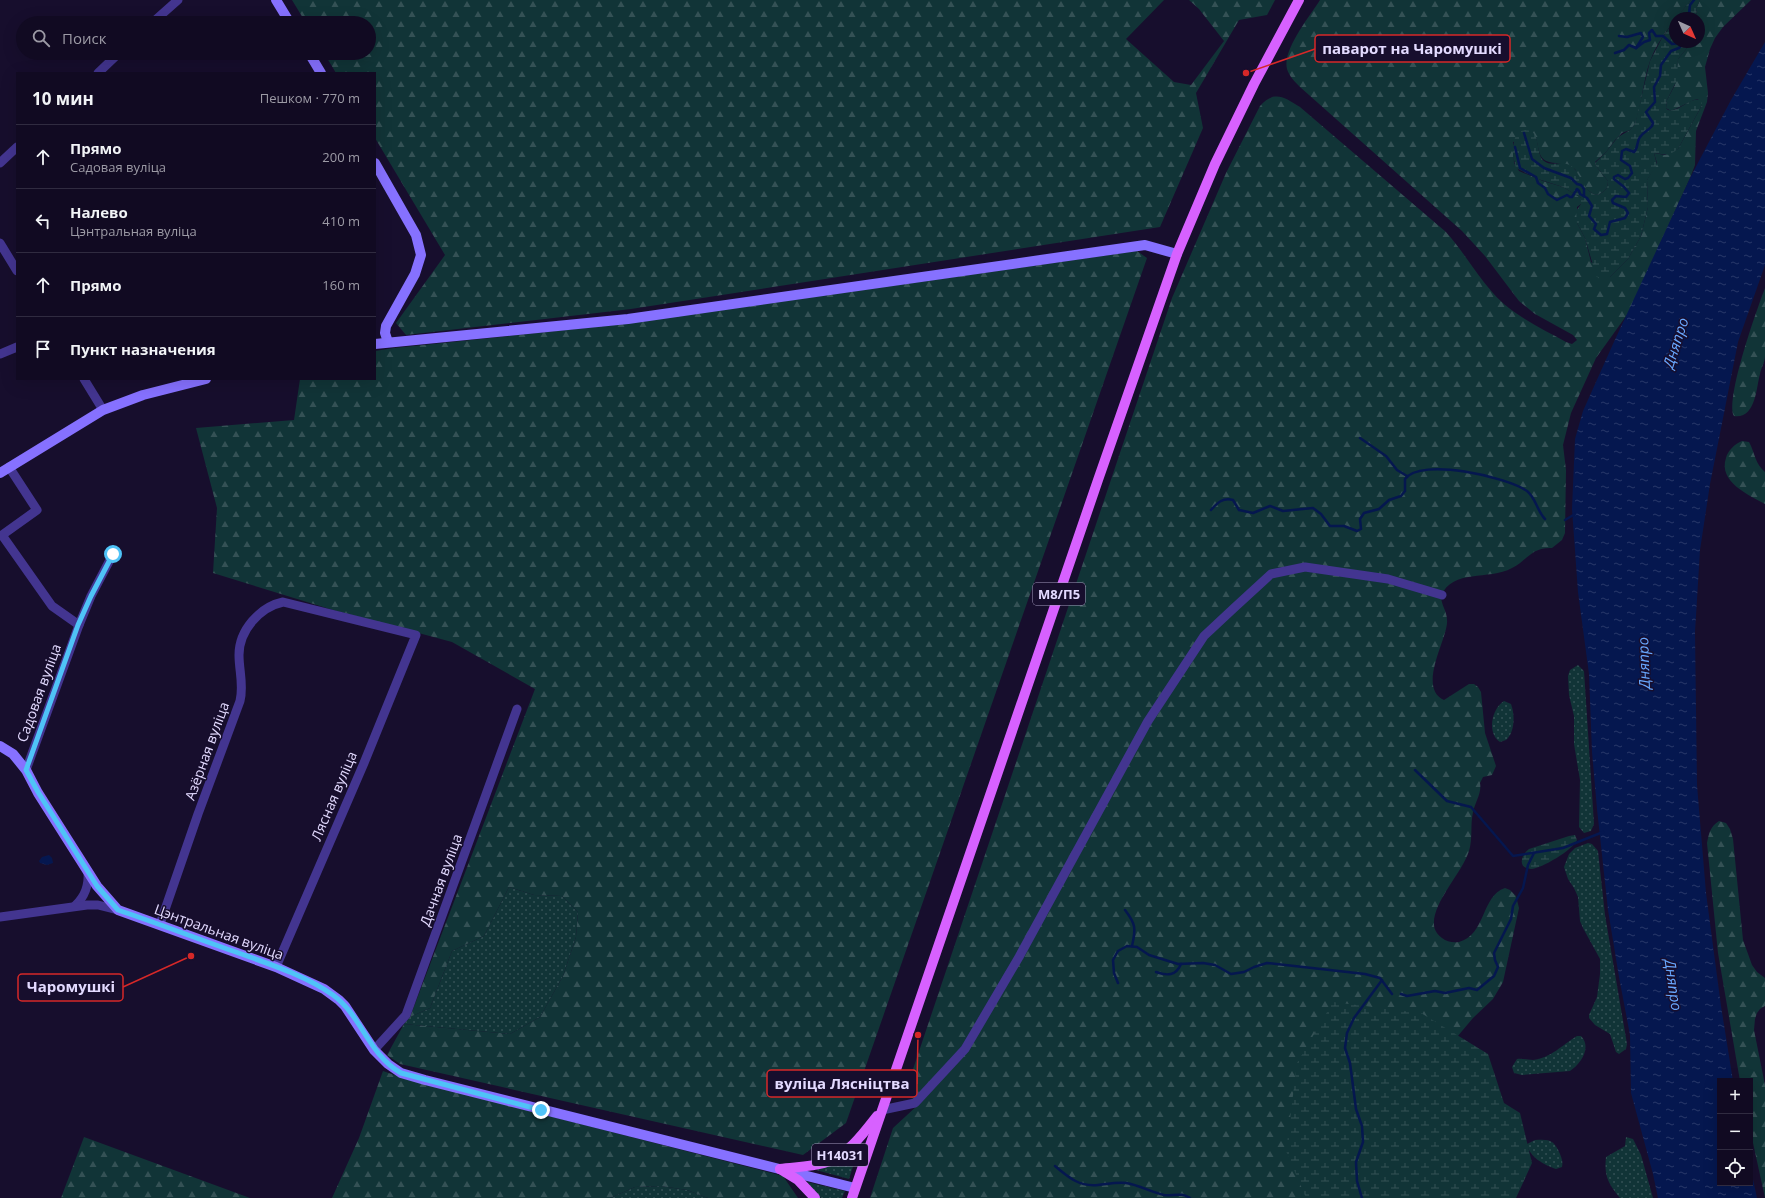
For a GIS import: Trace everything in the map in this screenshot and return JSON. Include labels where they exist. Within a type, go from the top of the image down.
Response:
[{"type":"main road","name":"М8/П5","points":[[853,1193],[1177,254],[1215,164],[1254,84],[1299,0]]},
{"type":"main road","name":"Н14031","points":[[780,1169],[823,1164],[835,1158],[854,1143],[882,1110]]},
{"type":"main road","name":"Н14031","points":[[780,1169],[798,1180],[815,1198]]},
{"type":"street","points":[[160,16],[178,0]]},
{"type":"street","points":[[276,0],[286,16]]},
{"type":"street","points":[[99,72],[112,60]]},
{"type":"street","points":[[313,60],[320,72]]},
{"type":"street","points":[[0,163],[16,148]]},
{"type":"street","points":[[376,164],[416,235],[421,255],[415,274],[386,326],[385,333],[388,342]]},
{"type":"street","points":[[0,244],[16,269]]},
{"type":"street","points":[[376,344],[628,319],[1145,245],[1177,254]]},
{"type":"street","points":[[0,354],[16,347]]},
{"type":"street","points":[[85,380],[103,410]]},
{"type":"street","points":[[0,473],[103,410],[143,395],[202,380]]},
{"type":"street","points":[[9,467],[37,510],[2,535],[52,606],[78,625]]},
{"type":"street","name":"Садовая вуліца","points":[[26,770],[78,625],[113,554]]},
{"type":"street","points":[[882,1110],[915,1103],[965,1049],[1019,957],[1148,721],[1204,636],[1234,608],[1271,574],[1305,567],[1388,579],[1442,595]]},
{"type":"street","name":"Лясная вуліца","points":[[276,967],[364,763],[416,635],[283,602]]},
{"type":"street","name":"Азёрная вуліца","points":[[160,924],[198,814],[240,701],[242,686],[239,655],[245,635],[257,616],[266,608],[283,602]]},
{"type":"street","name":"Дачная вуліца","points":[[374,1050],[406,1015],[517,709]]},
{"type":"street","points":[[0,746],[13,754],[26,770],[88,872],[103,893],[118,910]]},
{"type":"street","points":[[75,906],[84,896],[88,872]]},
{"type":"street","name":"Цэнтральная вуліца","points":[[0,917],[75,906],[98,905],[160,924],[276,967],[324,989],[339,1000],[374,1050]]},
{"type":"street","name":"Н14031","points":[[374,1050],[394,1069],[412,1077],[780,1169],[853,1193]]},
{"type":"green space","points":[[292,0],[1164,0],[1126,39],[1174,82],[1191,85],[1224,41],[1199,9],[1189,0],[1275,0],[1267,15],[1239,20],[1196,93],[1203,128],[1160,227],[631,309],[406,335],[396,323],[445,255],[376,140],[376,72],[335,72],[328,60],[376,60],[376,16],[302,16]]},
{"type":"green space","points":[[1320,0],[1691,0],[1681,12],[1669,12],[1669,28],[1658,44],[1650,61],[1635,124],[1630,130],[1622,133],[1606,152],[1595,162],[1596,166],[1608,181],[1603,192],[1596,195],[1589,191],[1583,184],[1575,169],[1543,159],[1539,152],[1536,138],[1513,142],[1514,163],[1519,171],[1563,187],[1581,198],[1581,204],[1577,207],[1577,223],[1585,238],[1591,262],[1610,277],[1628,259],[1641,236],[1648,207],[1647,180],[1657,163],[1654,153],[1665,155],[1678,149],[1702,105],[1698,99],[1671,111],[1666,108],[1667,100],[1675,85],[1678,59],[1687,48],[1705,48],[1705,12],[1697,12],[1700,0],[1751,0],[1723,27],[1715,38],[1710,49],[1705,67],[1708,93],[1707,102],[1696,131],[1695,165],[1629,312],[1596,358],[1571,413],[1563,445],[1566,470],[1565,533],[1562,540],[1552,548],[1545,548],[1534,552],[1517,565],[1503,572],[1462,578],[1447,587],[1441,596],[1447,620],[1433,673],[1433,684],[1436,694],[1444,700],[1469,684],[1474,684],[1478,687],[1481,692],[1485,733],[1496,766],[1492,775],[1483,777],[1480,783],[1480,790],[1472,817],[1469,851],[1442,898],[1435,916],[1434,927],[1435,931],[1439,935],[1448,941],[1459,942],[1468,938],[1474,932],[1491,899],[1497,892],[1505,888],[1510,890],[1516,896],[1519,908],[1503,982],[1493,999],[1473,1018],[1457,1037],[1412,1198],[870,1198],[893,1128],[919,1104],[905,1093],[1172,298],[1226,173],[1260,106],[1270,98],[1279,97],[1289,100],[1300,107],[1446,232],[1487,286],[1509,308],[1566,342],[1572,344],[1577,340],[1573,335],[1535,314],[1519,301],[1485,256],[1462,231],[1292,79],[1287,69],[1287,61],[1289,52],[1298,33]]},
{"type":"green space","points":[[1691,0],[1700,0],[1697,12],[1681,12]]},
{"type":"green space","points":[[1669,28],[1669,48],[1687,48],[1678,59],[1677,80],[1667,100],[1666,108],[1668,110],[1676,109],[1696,100],[1701,100],[1702,105],[1678,149],[1669,155],[1654,153],[1657,165],[1647,180],[1648,207],[1641,236],[1628,259],[1607,280],[1598,278],[1585,238],[1577,223],[1576,211],[1581,204],[1581,198],[1563,187],[1538,179],[1516,168],[1513,156],[1515,138],[1521,131],[1528,130],[1532,132],[1537,141],[1541,157],[1544,161],[1547,163],[1568,164],[1577,172],[1592,193],[1596,195],[1603,192],[1608,181],[1595,163],[1618,137],[1630,130],[1635,124],[1650,61]]},
{"type":"green space","points":[[1137,251],[1147,258],[846,1123],[803,1155],[400,1064],[387,1055],[404,1024],[510,1034],[540,1017],[563,976],[576,937],[578,912],[562,896],[534,895],[509,887],[484,936],[452,951],[430,1008],[410,1017],[535,689],[452,642],[333,610],[213,573],[217,508],[196,428],[294,420],[300,380],[376,380],[376,351],[624,324]]},
{"type":"green space","points":[[1765,288],[1765,356],[1756,394],[1751,408],[1747,413],[1741,416],[1734,416],[1732,406],[1738,374],[1749,333]]},
{"type":"green space","points":[[1742,441],[1749,442],[1757,462],[1765,472],[1765,504],[1736,487],[1726,474],[1725,466],[1728,452]]},
{"type":"green space","points":[[1578,665],[1584,671],[1594,824],[1591,831],[1584,833],[1579,827],[1580,780],[1574,744],[1574,716],[1569,695],[1568,676],[1570,670]]},
{"type":"green space","points":[[1504,701],[1511,704],[1513,713],[1513,728],[1509,737],[1500,742],[1493,733],[1492,722],[1496,710]]},
{"type":"green space","points":[[1719,821],[1726,823],[1730,829],[1733,839],[1743,940],[1752,965],[1757,972],[1765,978],[1765,1006],[1757,1013],[1754,1030],[1765,1085],[1765,1198],[1753,1143],[1753,1078],[1739,1078],[1718,953],[1707,843],[1710,830]]},
{"type":"green space","points":[[1575,835],[1577,840],[1575,844],[1564,853],[1542,866],[1531,869],[1522,864],[1522,858],[1529,849]]},
{"type":"green space","points":[[1588,843],[1592,844],[1598,851],[1605,915],[1627,1044],[1626,1049],[1619,1054],[1616,1052],[1610,1034],[1595,1025],[1589,1018],[1597,997],[1600,959],[1580,921],[1578,897],[1568,879],[1564,867],[1569,854],[1575,848]]},
{"type":"green space","points":[[509,887],[534,895],[562,896],[578,912],[576,937],[563,976],[540,1017],[510,1034],[404,1024],[410,1017],[430,1008],[452,951],[484,936]]},
{"type":"green space","points":[[1333,1002],[1421,1013],[1488,1054],[1504,1103],[1520,1113],[1532,1163],[1516,1198],[1306,1198],[1286,1151],[1297,1063]]},
{"type":"green space","points":[[1577,1036],[1581,1036],[1584,1040],[1584,1055],[1578,1064],[1570,1071],[1522,1075],[1514,1073],[1512,1067],[1517,1059],[1533,1060],[1545,1057]]},
{"type":"green space","points":[[383,1071],[409,1080],[783,1176],[798,1198],[708,1198],[687,1190],[661,1186],[635,1187],[610,1198],[332,1198],[359,1138]]},
{"type":"green space","points":[[84,1137],[250,1198],[61,1198]]},
{"type":"green space","points":[[1626,1137],[1633,1139],[1641,1155],[1653,1198],[1620,1198],[1612,1188],[1608,1179],[1606,1174],[1606,1157],[1625,1146]]},
{"type":"green space","points":[[1535,1140],[1548,1140],[1556,1146],[1561,1157],[1562,1167],[1556,1169],[1542,1163],[1534,1157],[1528,1149],[1527,1144]]},
{"type":"green space","points":[[856,1148],[859,1148],[849,1179],[816,1170],[838,1163]]},
{"type":"green space","points":[[807,1182],[845,1191],[842,1198],[821,1198]]},
{"type":"green space","points":[[661,1186],[687,1190],[708,1198],[610,1198],[635,1187]]},
{"type":"water","name":"Дняпро","points":[[1765,42],[1765,265],[1738,342],[1710,484],[1700,550],[1695,632],[1697,785],[1706,893],[1733,1078],[1717,1078],[1717,1186],[1753,1186],[1753,1179],[1757,1198],[1658,1198],[1631,1093],[1630,1035],[1608,910],[1592,752],[1589,674],[1578,592],[1572,509],[1575,439],[1583,411],[1613,344],[1690,178],[1731,100]]},
{"type":"water","points":[[49,855],[52,858],[53,863],[47,865],[40,863],[39,861],[42,857]]},
{"type":"waterway","points":[[1689,12],[1690,5],[1694,0]]},
{"type":"waterway","points":[[1636,48],[1644,42],[1650,40],[1649,33],[1652,30],[1656,36],[1663,36],[1669,41]]},
{"type":"waterway","points":[[1619,36],[1627,37],[1641,33],[1643,37],[1636,48]]},
{"type":"waterway","points":[[1615,53],[1624,50],[1629,45],[1636,48]]},
{"type":"waterway","points":[[1515,147],[1520,168],[1536,177],[1538,183],[1545,188],[1548,194],[1557,200],[1567,195],[1572,197],[1577,189],[1580,194],[1587,198],[1592,206],[1589,216],[1596,224],[1594,229],[1601,235],[1607,234],[1610,222],[1625,218],[1628,213],[1625,208],[1613,203],[1612,200],[1616,196],[1626,197],[1629,193],[1614,179],[1614,177],[1618,175],[1625,179],[1632,173],[1630,166],[1621,160],[1622,151],[1626,149],[1634,152],[1640,137],[1652,126],[1653,123],[1646,112],[1655,102],[1654,87],[1660,76],[1661,65],[1671,51],[1679,48]]},
{"type":"waterway","points":[[1524,133],[1532,159],[1544,168],[1571,178],[1577,184],[1581,185],[1584,189],[1584,196]]},
{"type":"waterway","points":[[1360,438],[1386,456],[1397,470],[1407,476]]},
{"type":"waterway","points":[[1211,510],[1218,503],[1226,499],[1233,500],[1239,510],[1253,513],[1270,506],[1283,511],[1313,508],[1321,514],[1330,526],[1344,526],[1357,531],[1361,529],[1360,519],[1364,513],[1379,509],[1389,500],[1401,496],[1405,491],[1405,479],[1414,473],[1445,469],[1484,475],[1517,486],[1530,494],[1545,519]]},
{"type":"waterway","points":[[1565,520],[1575,514]]},
{"type":"waterway","points":[[1415,770],[1447,801],[1471,807],[1513,856],[1563,848],[1603,832]]},
{"type":"waterway","points":[[1401,994],[1407,996],[1435,991],[1445,993],[1469,988],[1477,990],[1494,976],[1498,967],[1494,953],[1511,919],[1513,906],[1523,888],[1528,865],[1534,853]]},
{"type":"waterway","points":[[1125,910],[1134,927],[1132,946]]},
{"type":"waterway","points":[[1118,983],[1114,973],[1113,960],[1118,951],[1127,946],[1137,947],[1149,955],[1178,964],[1203,963],[1215,965],[1231,974],[1244,972],[1267,963],[1365,974],[1380,978],[1392,994]]},
{"type":"waterway","points":[[1156,972],[1171,974],[1177,971],[1181,964]]},
{"type":"waterway","points":[[1362,1198],[1357,1181],[1356,1162],[1363,1142],[1362,1126],[1356,1109],[1350,1063],[1345,1048],[1347,1033],[1354,1018],[1382,980]]},
{"type":"waterway","points":[[1055,1166],[1070,1178],[1086,1185],[1126,1183],[1164,1195],[1181,1195],[1190,1198]]},
{"type":"place","name":"паварот на Чаромушкі","points":[[1246,73]]},
{"type":"place","name":"Чаромушкі","points":[[191,956]]},
{"type":"place","name":"вуліца Лясніцтва","points":[[918,1035]]},
{"type":"route","points":[[113,554],[78,625],[41,732],[26,770],[70,844],[100,890],[118,910],[276,967],[324,989],[345,1006],[374,1050],[388,1064],[401,1073],[541,1110]]}]
